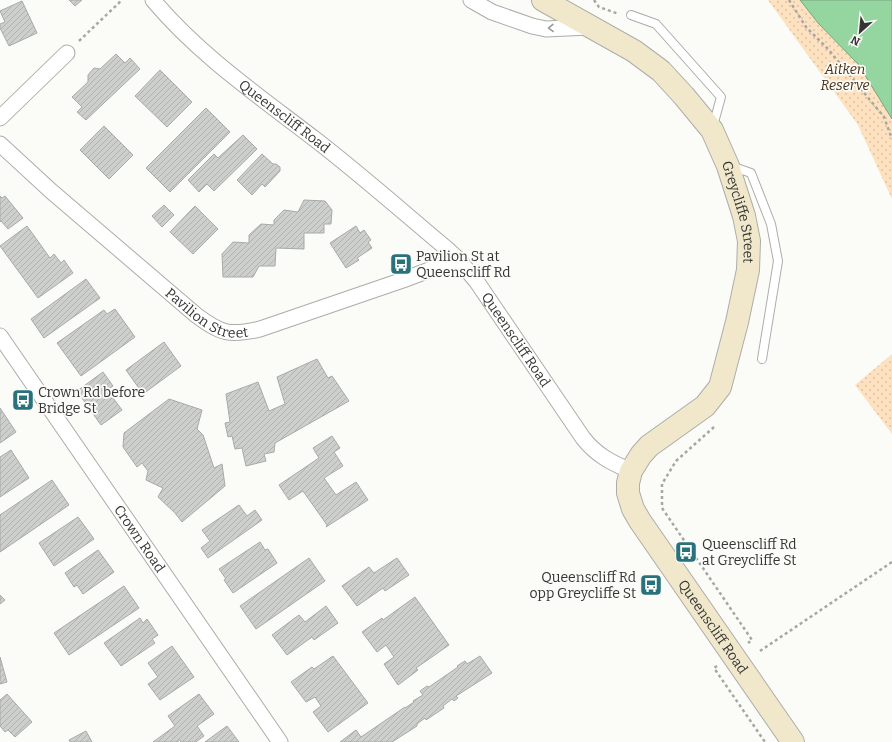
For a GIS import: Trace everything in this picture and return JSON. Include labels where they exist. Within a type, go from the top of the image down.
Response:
[{"type":"main road","name":"Greycliffe Street","points":[[543,0],[634,51],[661,71],[684,96],[712,130],[728,166],[744,216],[749,241],[748,270],[737,322],[723,378],[717,392],[705,406],[649,446],[641,455],[631,471]]},
{"type":"main road","name":"Queenscliff Road","points":[[631,471],[628,483],[628,494],[633,509],[793,742]]},
{"type":"street","name":"Queenscliff Road","points":[[153,0],[188,39],[208,57],[323,146],[458,259],[477,282],[583,438],[597,454],[631,471]]},
{"type":"street","points":[[472,0],[492,12],[532,26],[546,29],[590,27]]},
{"type":"street","points":[[0,118],[68,53]]},
{"type":"street","name":"Pavilion Street","points":[[0,144],[51,191],[196,315],[208,324],[222,331],[242,333],[260,329],[403,280],[458,259]]},
{"type":"street","name":"Crown Road","points":[[0,336],[280,742]]},
{"type":"lane","points":[[631,15],[656,24],[722,97],[712,130]]},
{"type":"lane","points":[[728,166],[743,169],[751,173],[771,224],[778,261],[762,359]]},
{"type":"path","points":[[80,41],[122,0]]},
{"type":"path","points":[[594,0],[599,7],[620,14]]},
{"type":"path","points":[[788,0],[806,27],[828,49],[884,117],[892,139]]},
{"type":"path","points":[[715,425],[676,462],[662,484],[662,508],[752,640]]},
{"type":"path","points":[[760,651],[892,562]]},
{"type":"path","points":[[714,668],[765,742]]},
{"type":"green space","name":"Aitken Reserve","points":[[768,0],[800,0],[818,23],[858,64],[892,119],[892,199],[858,125]]},
{"type":"green space","points":[[892,354],[892,434],[855,385]]},
{"type":"shaded area","points":[[800,0],[892,0],[892,119],[858,64],[818,23]]},
{"type":"building","points":[[69,0],[82,0],[75,6]]},
{"type":"building","points":[[22,1],[37,33],[9,46],[0,28],[0,24],[5,22],[0,11]]},
{"type":"building","points":[[116,54],[125,63],[130,58],[140,69],[86,120],[77,112],[82,107],[72,97],[88,82],[88,75],[94,68],[100,69]]},
{"type":"building","points":[[160,70],[192,102],[167,127],[135,96]]},
{"type":"building","points":[[206,108],[230,132],[170,192],[146,168]]},
{"type":"building","points":[[104,126],[133,155],[109,179],[80,150]]},
{"type":"building","points":[[243,135],[257,149],[214,191],[207,184],[199,192],[188,180],[214,154],[218,158]]},
{"type":"building","points":[[262,154],[273,164],[280,167],[280,171],[265,187],[262,184],[252,195],[237,180]]},
{"type":"building","points":[[0,196],[2,198],[5,196],[23,218],[8,229],[1,221],[0,222]]},
{"type":"building","points":[[304,200],[325,201],[332,210],[331,224],[324,224],[324,233],[304,233],[304,249],[276,248],[275,266],[259,266],[253,277],[223,277],[222,254],[233,242],[249,243],[249,235],[261,224],[274,225],[274,220],[284,210],[298,212]]},
{"type":"building","points":[[164,205],[174,215],[162,227],[152,216]]},
{"type":"building","points":[[195,206],[218,229],[193,254],[170,232]]},
{"type":"building","points":[[27,226],[50,258],[54,254],[61,263],[64,260],[73,273],[38,298],[0,246]]},
{"type":"building","points":[[356,226],[360,233],[364,230],[371,240],[368,242],[372,248],[357,258],[359,260],[346,268],[330,243]]},
{"type":"building","points":[[86,279],[100,298],[44,338],[31,319]]},
{"type":"building","points":[[115,309],[135,337],[81,376],[57,343],[104,310],[107,314]]},
{"type":"building","points":[[164,342],[181,366],[143,394],[126,370]]},
{"type":"building","points":[[317,359],[328,378],[332,376],[349,401],[275,443],[274,452],[264,454],[266,461],[246,466],[242,448],[235,449],[232,436],[228,437],[225,423],[230,422],[226,394],[258,382],[269,411],[285,404],[277,377]]},
{"type":"building","points":[[103,372],[113,386],[107,390],[122,410],[101,425],[77,391]]},
{"type":"building","points":[[169,399],[202,410],[197,429],[203,435],[214,468],[222,464],[225,486],[182,522],[158,497],[163,488],[146,480],[148,471],[142,463],[137,467],[123,447],[124,433]]},
{"type":"building","points":[[0,408],[16,432],[0,443]]},
{"type":"building","points":[[332,436],[340,448],[334,452],[343,466],[324,478],[336,495],[356,482],[368,500],[326,527],[327,525],[303,491],[289,500],[279,485],[319,458],[313,448]]},
{"type":"building","points":[[11,450],[29,478],[0,497],[0,457]]},
{"type":"building","points":[[52,480],[69,505],[0,552],[0,515]]},
{"type":"building","points":[[239,505],[247,516],[255,510],[262,520],[208,558],[201,548],[210,541],[202,530]]},
{"type":"building","points":[[78,517],[94,539],[54,566],[39,543]]},
{"type":"building","points":[[260,542],[265,550],[268,549],[277,563],[233,593],[224,580],[226,579],[219,569]]},
{"type":"building","points":[[98,550],[114,572],[83,594],[77,585],[74,587],[65,573]]},
{"type":"building","points":[[309,558],[325,581],[256,629],[240,606]]},
{"type":"building","points":[[397,558],[409,575],[385,591],[383,588],[357,606],[342,586],[369,567],[374,573]]},
{"type":"building","points":[[124,586],[139,608],[69,655],[54,633]]},
{"type":"building","points":[[0,595],[5,600],[0,604]]},
{"type":"building","points":[[415,597],[449,645],[416,668],[418,670],[398,685],[384,664],[394,657],[386,645],[377,652],[362,632],[382,618],[383,620]]},
{"type":"building","points":[[326,606],[338,623],[314,640],[312,637],[287,655],[272,635],[299,615],[305,622]]},
{"type":"building","points":[[140,618],[143,623],[147,619],[158,635],[152,639],[155,643],[121,666],[104,643]]},
{"type":"building","points":[[172,646],[194,677],[160,700],[148,684],[158,677],[148,663]]},
{"type":"building","points":[[333,656],[368,703],[328,732],[313,712],[321,706],[315,697],[306,702],[291,682],[312,667],[314,669]]},
{"type":"building","points":[[480,656],[492,673],[456,696],[458,698],[454,701],[452,699],[443,706],[444,708],[426,720],[425,718],[417,724],[417,726],[392,742],[340,742],[356,730],[361,737],[414,702],[413,701],[423,695],[420,691],[427,686],[429,687],[465,661],[467,664]]},
{"type":"building","points":[[0,657],[7,682],[0,684]]},
{"type":"building","points":[[7,694],[32,722],[15,737],[8,730],[5,732],[0,726],[0,700]]},
{"type":"building","points":[[199,694],[214,714],[197,726],[204,736],[196,742],[181,742],[180,740],[177,742],[153,742],[175,726],[168,716]]},
{"type":"building","points":[[227,726],[239,742],[205,742]]},
{"type":"building","points":[[86,731],[92,742],[70,742],[69,740]]},
{"type":"place","name":"Pavilion St at Queenscliff Rd","points":[[401,264]]},
{"type":"place","name":"Crown Rd before Bridge St","points":[[23,400]]},
{"type":"place","name":"Queenscliff Rd at Greycliffe St","points":[[686,552]]},
{"type":"place","name":"Queenscliff Rd opp Greycliffe St","points":[[651,585]]}]
